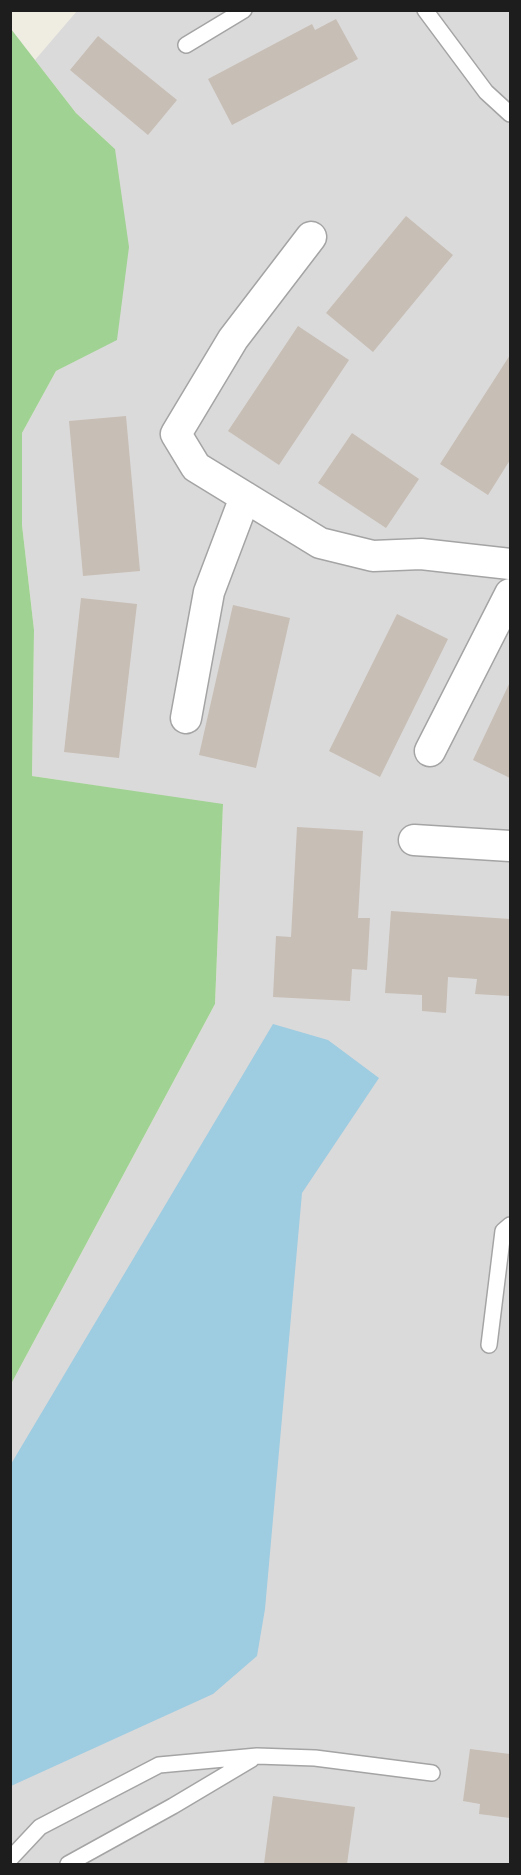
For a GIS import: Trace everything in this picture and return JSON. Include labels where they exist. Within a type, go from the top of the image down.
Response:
[{"type":"street","points":[[311,237],[233,339],[176,434],[196,467],[320,543],[373,556],[421,554],[510,564]]},
{"type":"street","points":[[186,718],[210,592],[244,496]]},
{"type":"street","points":[[430,751],[510,594]]},
{"type":"street","points":[[414,840],[510,846]]},
{"type":"lane","points":[[186,45],[244,10]]},
{"type":"lane","points":[[425,10],[486,92],[510,114]]},
{"type":"lane","points":[[489,1345],[503,1231],[510,1225]]},
{"type":"lane","points":[[68,1864],[257,1756]]},
{"type":"lane","points":[[10,1859],[40,1827],[159,1766],[257,1756],[315,1758],[432,1773]]},
{"type":"shaded area","points":[[77,11],[510,11],[510,1864],[11,1864],[11,1384],[215,1004],[223,805],[32,776],[34,630],[22,525],[22,433],[56,371],[117,339],[115,149],[76,113],[35,60]]},
{"type":"green space","points":[[11,29],[76,113],[115,149],[129,247],[117,340],[56,371],[22,433],[22,525],[34,630],[32,776],[223,804],[215,1004],[11,1384]]},
{"type":"water","points":[[273,1024],[328,1040],[379,1078],[302,1193],[265,1609],[257,1656],[213,1694],[11,1786],[11,1464]]},
{"type":"building","points":[[336,19],[358,59],[232,125],[208,79],[312,24],[315,30]]},
{"type":"building","points":[[98,36],[177,100],[148,135],[70,70]]},
{"type":"building","points":[[406,216],[453,255],[373,352],[326,313]]},
{"type":"building","points":[[298,326],[349,360],[279,465],[228,431]]},
{"type":"building","points":[[510,355],[510,460],[488,495],[440,464]]},
{"type":"building","points":[[126,416],[140,571],[83,576],[69,421]]},
{"type":"building","points":[[352,433],[419,479],[386,528],[318,483]]},
{"type":"building","points":[[81,598],[137,604],[119,758],[64,752]]},
{"type":"building","points":[[233,605],[290,618],[256,768],[199,755]]},
{"type":"building","points":[[397,614],[448,639],[380,777],[329,751]]},
{"type":"building","points":[[510,682],[510,778],[473,760]]},
{"type":"building","points":[[297,827],[363,831],[358,918],[370,918],[367,970],[352,969],[350,1001],[273,997],[276,936],[291,937]]},
{"type":"building","points":[[391,911],[510,919],[510,996],[475,994],[477,979],[448,977],[446,1013],[422,1011],[422,995],[385,993]]},
{"type":"building","points":[[470,1749],[510,1754],[510,1818],[479,1814],[480,1804],[463,1801]]},
{"type":"building","points":[[273,1796],[355,1807],[347,1864],[264,1864]]}]
